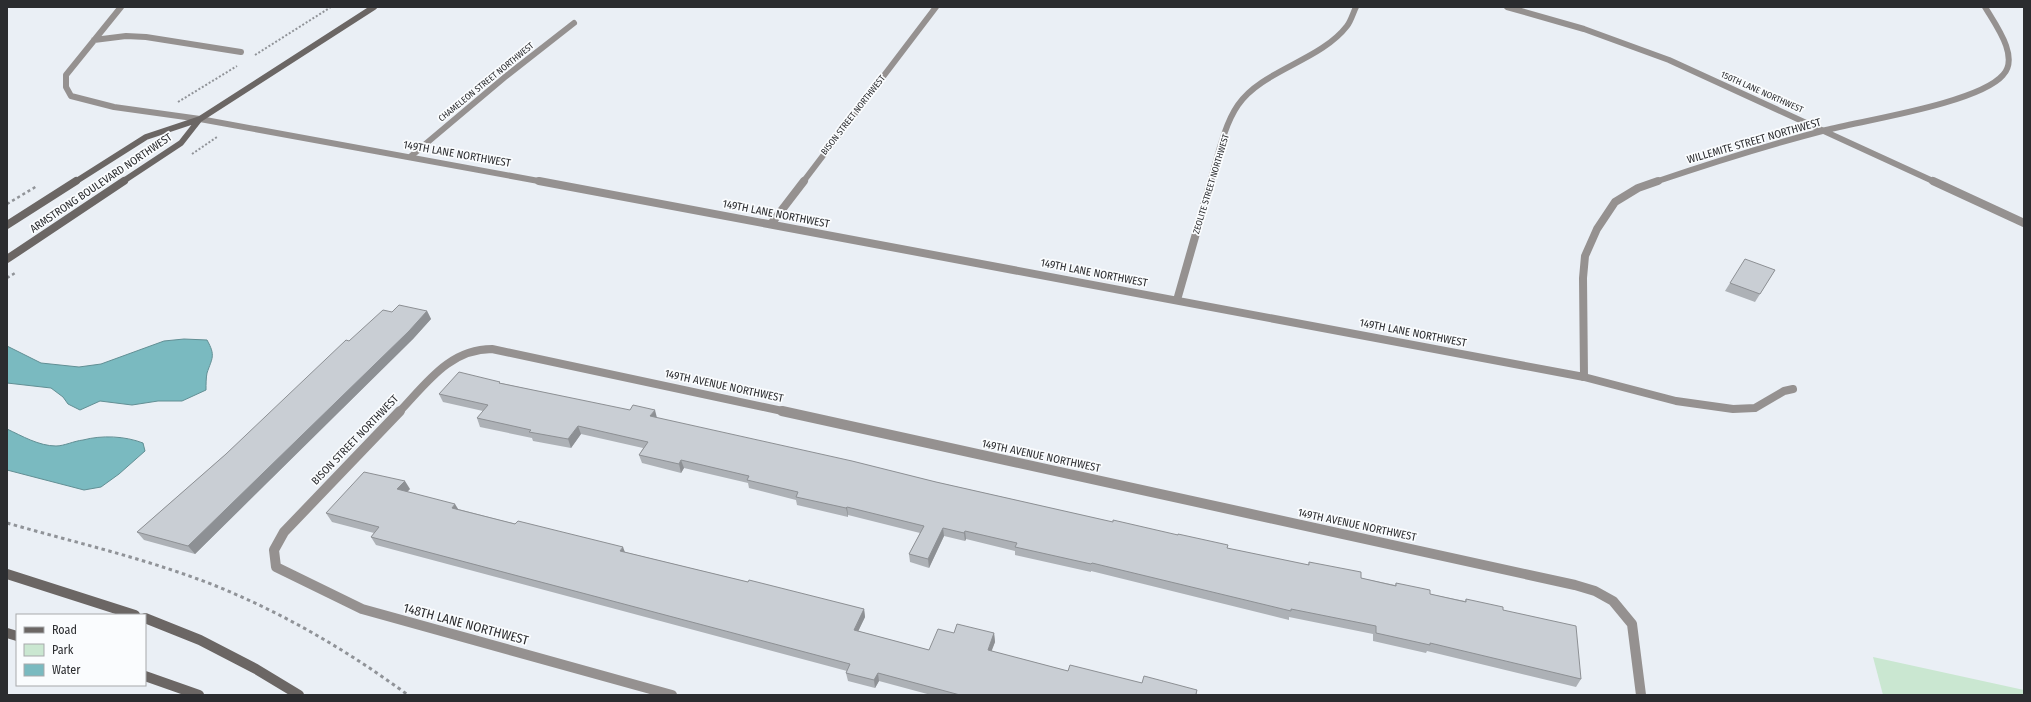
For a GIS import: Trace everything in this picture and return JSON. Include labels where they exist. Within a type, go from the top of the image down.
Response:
[{"type":"main road","name":"ARMSTRONG BOULEVARD NORTHWEST","points":[[7,225],[146,137],[200,119],[374,7]]},
{"type":"main road","name":"ARMSTRONG BOULEVARD NORTHWEST","points":[[7,259],[181,143],[200,119]]},
{"type":"main road","points":[[7,574],[132,614]]},
{"type":"main road","points":[[146,618],[200,640],[256,669],[299,695]]},
{"type":"main road","points":[[146,676],[199,695]]},
{"type":"street","name":"149TH LANE NORTHWEST","points":[[121,7],[66,74],[66,88],[71,96],[114,107],[200,119],[410,157],[1584,377],[1676,401],[1732,409],[1755,408],[1784,391],[1793,389]]},
{"type":"street","name":"BISON STREET NORTHWEST","points":[[771,224],[936,7]]},
{"type":"street","name":"ZEOLITE STREET NORTHWEST","points":[[1177,300],[1222,141],[1238,105],[1248,94],[1266,80],[1326,46],[1347,26],[1356,7]]},
{"type":"street","name":"150TH LANE NORTHWEST","points":[[1507,7],[1584,28],[1638,48],[1826,130],[2024,223]]},
{"type":"street","name":"WILLEMITE STREET NORTHWEST","points":[[1584,377],[1582,278],[1585,256],[1596,229],[1615,202],[1638,188],[1693,169],[1826,130],[1947,102],[1987,88],[2004,75],[2009,62],[2005,40],[1984,7]]},
{"type":"street","name":"CHAMELEON STREET NORTHWEST","points":[[410,157],[505,77],[574,23]]},
{"type":"street","points":[[94,40],[126,36],[146,37],[241,52]]},
{"type":"street","name":"149TH AVENUE NORTHWEST","points":[[461,353],[485,348],[500,349],[1575,585],[1595,591],[1613,600],[1632,624],[1641,695]]},
{"type":"street","name":"BISON STREET NORTHWEST","points":[[274,550],[289,527],[444,365],[461,353]]},
{"type":"street","name":"148TH LANE NORTHWEST","points":[[274,550],[276,567],[362,610],[672,695]]},
{"type":"path","points":[[7,523],[185,575],[224,590],[306,629],[385,677],[408,695]]},
{"type":"green space","points":[[1873,657],[2024,690],[2024,695],[1883,695]]},
{"type":"water","points":[[184,339],[207,340],[212,350],[212,360],[207,373],[206,390],[182,401],[158,401],[132,405],[100,401],[80,410],[68,404],[63,397],[51,388],[7,383],[7,346],[41,363],[79,367],[101,364],[164,341]]},
{"type":"water","points":[[7,429],[31,440],[50,446],[59,446],[98,437],[113,437],[143,443],[145,451],[119,474],[101,487],[84,490],[7,470]]},
{"type":"building","points":[[1745,259],[1775,270],[1760,294],[1730,283]]},
{"type":"building","points":[[399,305],[427,311],[409,331],[188,546],[137,532],[226,454],[346,340],[349,341],[383,310],[392,312]]},
{"type":"building","points":[[459,372],[500,382],[499,383],[630,410],[633,405],[655,410],[650,416],[852,461],[936,482],[1113,522],[1113,520],[1228,545],[1227,548],[1309,565],[1309,562],[1361,572],[1361,578],[1396,586],[1396,583],[1430,590],[1430,594],[1466,602],[1466,599],[1503,607],[1503,610],[1576,626],[1581,679],[1430,643],[1430,645],[1376,633],[1376,626],[1291,609],[1291,611],[1092,563],[1015,547],[1017,543],[965,531],[964,533],[943,528],[928,559],[909,554],[924,526],[847,507],[796,497],[798,492],[747,480],[749,476],[681,460],[679,464],[639,455],[648,442],[578,426],[568,439],[529,432],[531,430],[477,418],[488,405],[439,394]]},
{"type":"building","points":[[364,472],[405,481],[397,489],[455,504],[452,508],[515,524],[518,521],[623,547],[620,551],[748,582],[749,580],[864,609],[854,630],[929,650],[938,629],[954,633],[957,624],[994,633],[988,650],[1068,671],[1070,665],[1142,683],[1144,676],[1197,690],[1196,694],[1198,695],[960,695],[878,673],[874,680],[846,673],[850,664],[371,537],[379,527],[326,513]]}]
